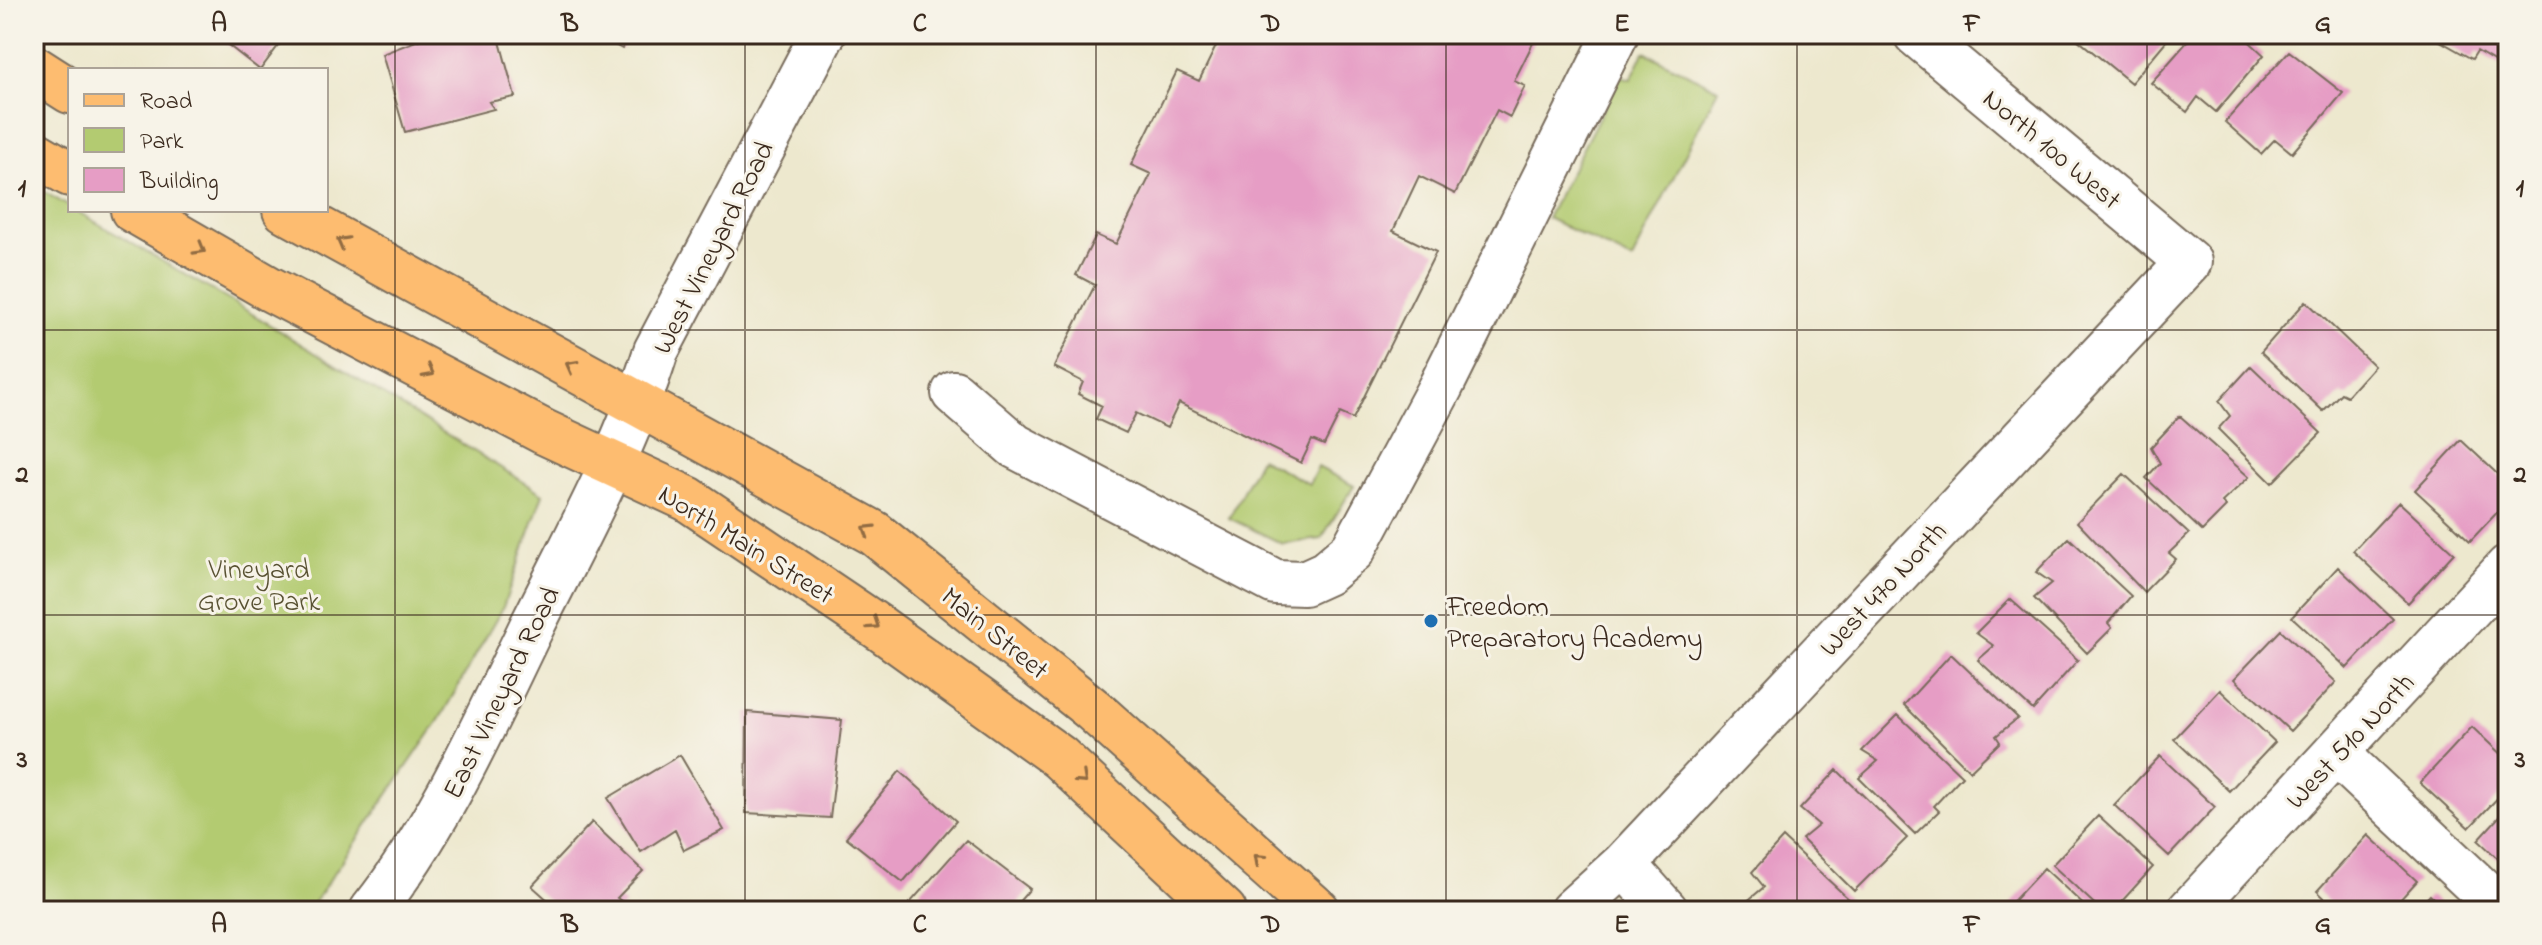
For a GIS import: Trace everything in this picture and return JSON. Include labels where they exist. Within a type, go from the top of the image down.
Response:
[{"type":"main road","points":[[34,68],[68,90]]},
{"type":"main road","points":[[34,153],[68,173]]},
{"type":"main road","name":"North Main Street","points":[[136,212],[270,289],[544,432],[688,499],[881,629],[1059,757],[1224,911]]},
{"type":"main road","points":[[289,212],[639,403]]},
{"type":"main road","name":"Main Street","points":[[639,403],[874,533],[1092,709],[1318,911]]},
{"type":"street","name":"West Vineyard Road","points":[[613,465],[639,403],[656,351],[823,34]]},
{"type":"street","points":[[954,393],[1015,446],[1275,582],[1304,583],[1326,573],[1353,550],[1434,400],[1616,34]]},
{"type":"street","name":"North 100 West","points":[[1916,34],[2189,262]]},
{"type":"street","name":"West 470 North","points":[[1572,911],[1624,864],[2189,262]]},
{"type":"street","name":"East Vineyard Road","points":[[372,911],[444,807],[613,465]]},
{"type":"street","name":"West 510 North","points":[[2189,911],[2508,567]]},
{"type":"street","points":[[2337,754],[2504,911]]},
{"type":"street","points":[[1624,864],[1666,911]]},
{"type":"green space","points":[[1644,52],[1718,89],[1632,260],[1547,218],[1620,76],[1631,79]]},
{"type":"green space","name":"Vineyard Grove Park","points":[[34,186],[68,206],[68,212],[78,212],[244,309],[543,494],[503,607],[439,720],[308,911],[34,911]]},
{"type":"green space","points":[[1260,458],[1309,484],[1318,467],[1354,486],[1321,539],[1283,544],[1229,518]]},
{"type":"building","points":[[214,34],[287,34],[262,68]]},
{"type":"building","points":[[423,34],[498,34],[515,97],[489,102],[494,109],[405,132],[382,54],[424,38]]},
{"type":"building","points":[[595,34],[630,34],[622,49]]},
{"type":"building","points":[[1222,34],[1537,35],[1514,81],[1525,86],[1510,117],[1497,110],[1455,194],[1419,176],[1393,231],[1436,252],[1353,419],[1340,413],[1324,445],[1312,440],[1301,463],[1179,403],[1167,428],[1136,413],[1126,433],[1096,419],[1102,406],[1078,394],[1083,382],[1054,367],[1095,285],[1076,275],[1096,235],[1116,244],[1151,174],[1131,165],[1177,71],[1199,81]]},
{"type":"building","points":[[2081,34],[2172,34],[2131,83],[2077,39]]},
{"type":"building","points":[[2194,34],[2230,34],[2235,38],[2241,34],[2264,55],[2216,112],[2198,97],[2187,112],[2151,83]]},
{"type":"building","points":[[2437,34],[2508,34],[2508,48],[2499,64],[2477,51],[2472,59],[2435,38]]},
{"type":"building","points":[[2289,51],[2343,93],[2292,153],[2275,139],[2261,154],[2225,122]]},
{"type":"building","points":[[2306,301],[2374,366],[2347,396],[2341,393],[2323,411],[2261,352]]},
{"type":"building","points":[[2251,366],[2321,433],[2272,483],[2218,429],[2230,416],[2219,401]]},
{"type":"building","points":[[2180,416],[2249,477],[2222,502],[2226,507],[2202,531],[2146,478],[2160,463],[2151,447]]},
{"type":"building","points":[[2461,440],[2508,484],[2508,501],[2470,541],[2415,490]]},
{"type":"building","points":[[2124,474],[2189,534],[2169,553],[2176,559],[2144,592],[2077,522]]},
{"type":"building","points":[[2399,502],[2454,553],[2408,603],[2353,551]]},
{"type":"building","points":[[2069,538],[2131,596],[2108,623],[2112,628],[2087,653],[2034,598],[2052,583],[2036,572]]},
{"type":"building","points":[[2338,567],[2393,619],[2347,668],[2292,617]]},
{"type":"building","points":[[2010,599],[2078,660],[2033,710],[1978,660],[1994,646],[1976,633]]},
{"type":"building","points":[[2281,630],[2336,682],[2290,731],[2234,679]]},
{"type":"building","points":[[1951,654],[2018,718],[1996,736],[2000,742],[1970,771],[1904,705]]},
{"type":"building","points":[[2220,690],[2275,742],[2229,791],[2174,739]]},
{"type":"building","points":[[747,712],[842,720],[830,818],[746,813]]},
{"type":"building","points":[[1898,715],[1962,776],[1934,806],[1939,811],[1915,834],[1859,778],[1878,761],[1862,751]]},
{"type":"building","points":[[2472,727],[2508,761],[2508,787],[2469,828],[2420,783]]},
{"type":"building","points":[[680,755],[724,830],[684,850],[675,830],[641,852],[608,798]]},
{"type":"building","points":[[2160,756],[2215,807],[2169,856],[2114,805]]},
{"type":"building","points":[[1837,770],[1907,838],[1854,891],[1802,839],[1819,825],[1800,809]]},
{"type":"building","points":[[900,771],[956,821],[903,882],[846,837]]},
{"type":"building","points":[[2508,807],[2508,868],[2478,840]]},
{"type":"building","points":[[2098,816],[2153,867],[2113,911],[2102,911],[2052,865]]},
{"type":"building","points":[[592,822],[643,871],[617,898],[625,904],[619,911],[560,911],[532,886]]},
{"type":"building","points":[[2368,835],[2417,881],[2390,911],[2338,911],[2317,891]]},
{"type":"building","points":[[1783,838],[1853,903],[1843,911],[1754,911],[1745,903],[1764,887],[1752,872]]},
{"type":"building","points":[[966,840],[1030,889],[1011,911],[919,911],[909,904]]},
{"type":"building","points":[[2044,868],[2090,911],[2004,911]]},
{"type":"building","points":[[2430,895],[2447,911],[2415,911]]},
{"type":"place","name":"Freedom Preparatory Academy","points":[[1431,621]]}]
